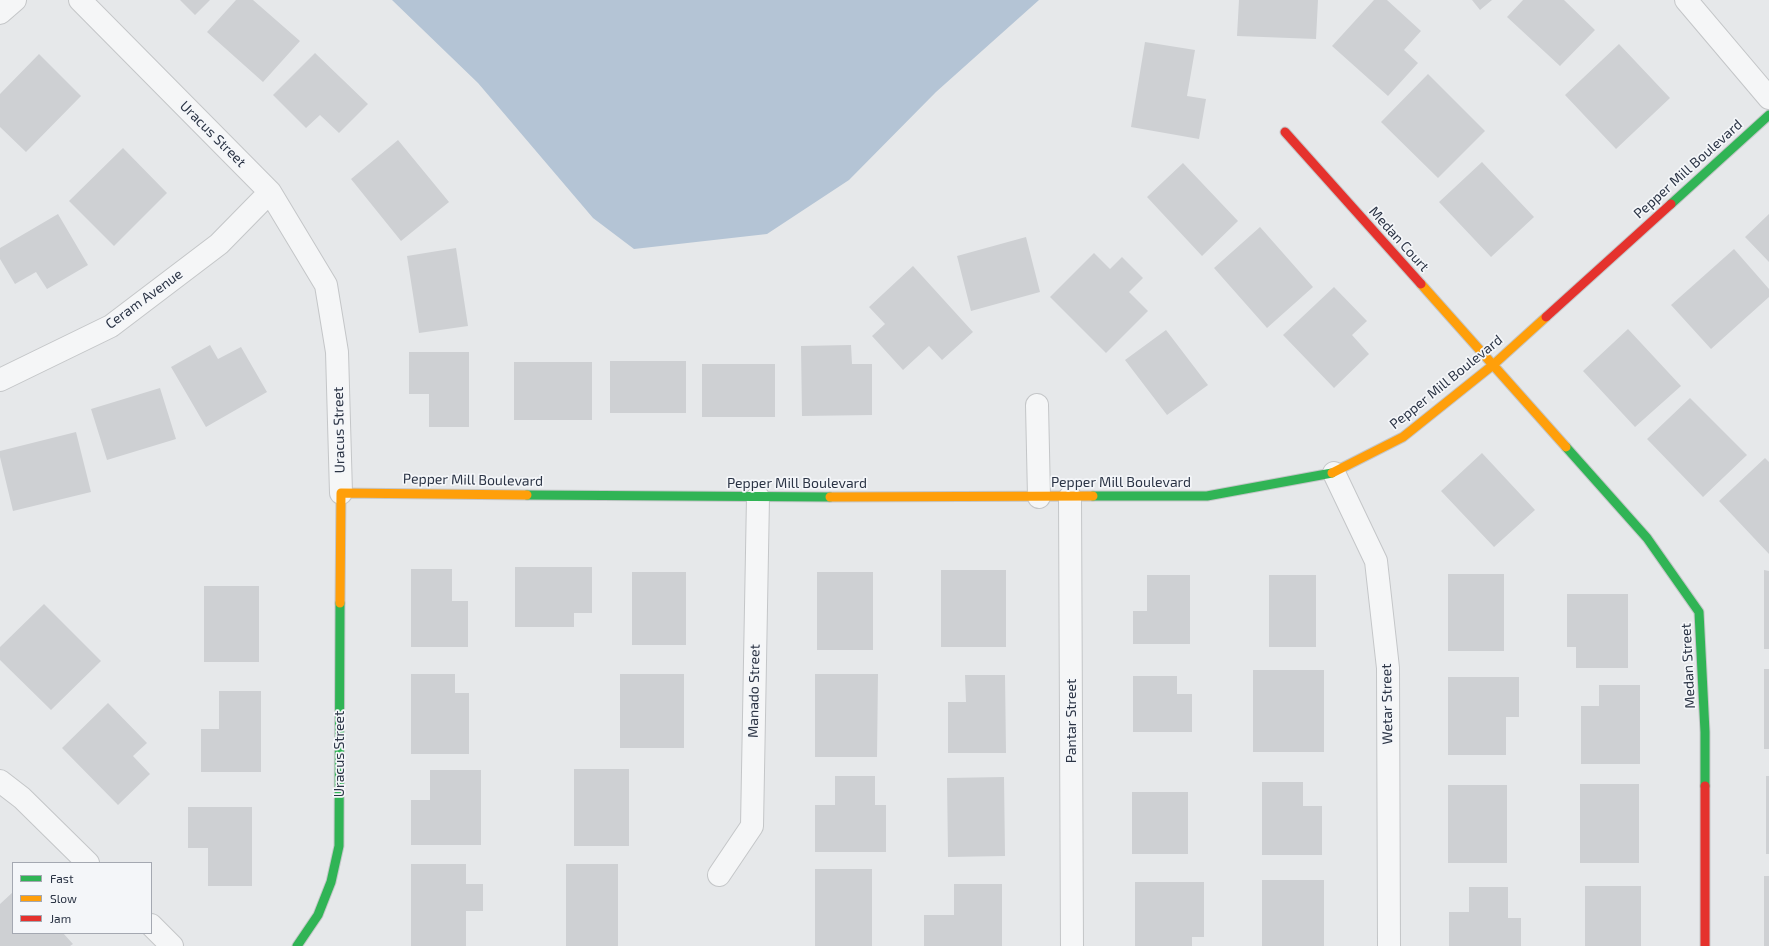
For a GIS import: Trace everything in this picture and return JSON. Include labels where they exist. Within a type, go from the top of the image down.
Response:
[{"type":"street","points":[[0,13],[15,0]]},
{"type":"street","name":"Uracus Street","points":[[80,0],[270,192],[326,285],[337,352],[341,493],[339,846],[331,882],[318,915],[297,946]]},
{"type":"street","points":[[1686,0],[1769,98]]},
{"type":"street","name":"Pepper Mill Boulevard","points":[[341,493],[758,497],[1207,496],[1334,472],[1403,437],[1493,365],[1769,115]]},
{"type":"street","name":"Medan Court","points":[[1285,132],[1493,365]]},
{"type":"street","name":"Ceram Avenue","points":[[0,380],[111,326],[219,244],[270,192]]},
{"type":"street","name":"Medan Street","points":[[1493,365],[1647,538],[1699,612],[1705,732],[1705,946]]},
{"type":"street","points":[[1037,405],[1039,497]]},
{"type":"street","name":"Wetar Street","points":[[1334,472],[1376,561],[1388,668],[1389,946]]},
{"type":"street","name":"Manado Street","points":[[719,874],[752,826],[758,497]]},
{"type":"street","name":"Pantar Street","points":[[1070,497],[1072,946]]},
{"type":"street","points":[[0,781],[22,798],[87,862]]},
{"type":"street","points":[[152,926],[172,946]]},
{"type":"water","points":[[392,0],[1039,0],[936,92],[849,180],[767,234],[634,249],[593,218],[478,83]]},
{"type":"building","points":[[180,0],[210,0],[195,15]]},
{"type":"building","points":[[236,0],[253,0],[300,41],[263,82],[207,32]]},
{"type":"building","points":[[1239,0],[1318,0],[1316,39],[1237,36]]},
{"type":"building","points":[[1374,0],[1387,0],[1421,31],[1404,50],[1418,63],[1388,96],[1332,46]]},
{"type":"building","points":[[1472,0],[1492,0],[1480,10]]},
{"type":"building","points":[[1523,0],[1564,0],[1595,30],[1560,66],[1507,17]]},
{"type":"building","points":[[1145,42],[1195,50],[1187,96],[1206,99],[1199,139],[1131,127]]},
{"type":"building","points":[[1619,44],[1670,98],[1616,149],[1565,95]]},
{"type":"building","points":[[315,53],[368,104],[339,133],[320,115],[306,128],[273,95]]},
{"type":"building","points":[[39,54],[81,96],[26,152],[0,127],[0,94]]},
{"type":"building","points":[[1428,74],[1485,131],[1438,178],[1381,122]]},
{"type":"building","points":[[398,140],[449,202],[401,241],[351,179]]},
{"type":"building","points":[[123,148],[167,193],[114,246],[69,201]]},
{"type":"building","points":[[1482,162],[1534,217],[1491,257],[1439,202]]},
{"type":"building","points":[[1183,163],[1238,221],[1202,256],[1147,197]]},
{"type":"building","points":[[58,214],[88,265],[47,289],[36,272],[15,284],[0,259],[0,248]]},
{"type":"building","points":[[1769,214],[1769,262],[1745,237]]},
{"type":"building","points":[[1260,227],[1313,287],[1267,328],[1214,268]]},
{"type":"building","points":[[1026,237],[1040,292],[971,311],[957,256]]},
{"type":"building","points":[[456,248],[468,326],[419,333],[407,256]]},
{"type":"building","points":[[1734,249],[1769,289],[1769,297],[1711,349],[1671,305]]},
{"type":"building","points":[[1094,253],[1110,269],[1122,257],[1143,278],[1129,292],[1148,311],[1106,353],[1050,297]]},
{"type":"building","points":[[913,266],[973,332],[942,360],[929,346],[903,370],[872,336],[885,324],[869,307]]},
{"type":"building","points":[[1334,287],[1367,321],[1352,335],[1369,354],[1334,388],[1283,335]]},
{"type":"building","points":[[1628,329],[1681,386],[1635,427],[1583,371]]},
{"type":"building","points":[[1166,330],[1208,385],[1167,415],[1125,360]]},
{"type":"building","points":[[210,345],[218,359],[241,347],[267,392],[206,427],[171,367]]},
{"type":"building","points":[[851,345],[852,364],[872,364],[872,415],[802,416],[801,346]]},
{"type":"building","points":[[409,352],[469,352],[469,427],[429,427],[429,394],[409,394]]},
{"type":"building","points":[[610,361],[686,361],[686,413],[610,413]]},
{"type":"building","points":[[514,362],[592,362],[592,420],[514,420]]},
{"type":"building","points":[[702,364],[775,364],[775,417],[702,417]]},
{"type":"building","points":[[160,388],[176,439],[107,460],[91,409]]},
{"type":"building","points":[[1690,398],[1747,455],[1703,497],[1647,439]]},
{"type":"building","points":[[76,432],[91,492],[13,511],[0,457],[0,451]]},
{"type":"building","points":[[1482,453],[1535,510],[1494,547],[1441,491]]},
{"type":"building","points":[[1765,458],[1769,462],[1769,554],[1719,501]]},
{"type":"building","points":[[515,567],[592,567],[592,613],[574,613],[574,627],[515,627]]},
{"type":"building","points":[[411,569],[452,569],[452,601],[468,601],[468,647],[411,647]]},
{"type":"building","points":[[941,570],[1006,570],[1006,647],[941,647]]},
{"type":"building","points":[[1764,570],[1769,571],[1769,649],[1764,649]]},
{"type":"building","points":[[632,572],[686,572],[686,645],[632,645]]},
{"type":"building","points":[[817,572],[873,572],[873,650],[817,650]]},
{"type":"building","points":[[1448,574],[1504,574],[1504,651],[1448,651]]},
{"type":"building","points":[[1147,575],[1190,575],[1190,644],[1133,644],[1133,611],[1147,611]]},
{"type":"building","points":[[1269,575],[1316,575],[1316,647],[1269,647]]},
{"type":"building","points":[[204,586],[259,586],[259,662],[204,662]]},
{"type":"building","points":[[1567,594],[1628,594],[1628,668],[1576,668],[1576,647],[1567,647]]},
{"type":"building","points":[[44,604],[101,661],[51,710],[0,660],[0,647]]},
{"type":"building","points":[[1764,669],[1769,669],[1769,749],[1764,749]]},
{"type":"building","points":[[1253,670],[1324,670],[1324,752],[1253,752]]},
{"type":"building","points":[[411,674],[455,674],[455,693],[469,693],[469,754],[411,754]]},
{"type":"building","points":[[620,674],[684,674],[684,748],[620,748]]},
{"type":"building","points":[[815,674],[878,674],[877,757],[815,757]]},
{"type":"building","points":[[965,675],[1005,675],[1006,753],[948,753],[948,702],[966,702]]},
{"type":"building","points":[[1133,676],[1177,676],[1177,694],[1192,694],[1192,732],[1133,732]]},
{"type":"building","points":[[1448,677],[1519,677],[1519,717],[1506,717],[1506,755],[1448,755]]},
{"type":"building","points":[[1599,685],[1640,685],[1640,764],[1581,764],[1581,706],[1599,706]]},
{"type":"building","points":[[219,691],[261,691],[261,772],[201,772],[201,729],[219,729]]},
{"type":"building","points":[[108,703],[147,743],[133,756],[150,774],[118,805],[62,748]]},
{"type":"building","points":[[574,769],[629,769],[629,846],[574,846]]},
{"type":"building","points":[[430,770],[481,770],[481,845],[411,845],[411,800],[430,800]]},
{"type":"building","points":[[835,776],[875,776],[875,805],[886,805],[886,852],[815,852],[815,805],[835,805]]},
{"type":"building","points":[[1766,776],[1769,776],[1769,854],[1766,854]]},
{"type":"building","points":[[1004,777],[1005,856],[948,857],[947,778]]},
{"type":"building","points":[[1262,782],[1303,782],[1303,806],[1322,806],[1322,855],[1262,855]]},
{"type":"building","points":[[1580,784],[1639,784],[1639,863],[1580,863]]},
{"type":"building","points":[[1448,785],[1507,785],[1507,863],[1448,863]]},
{"type":"building","points":[[1132,792],[1188,792],[1188,854],[1132,854]]},
{"type":"building","points":[[188,807],[252,807],[252,886],[208,886],[208,848],[188,848]]},
{"type":"building","points":[[411,864],[466,864],[466,884],[483,884],[483,911],[466,911],[466,946],[411,946]]},
{"type":"building","points":[[566,864],[618,864],[618,946],[566,946]]},
{"type":"building","points":[[815,869],[872,869],[872,946],[815,946]]},
{"type":"building","points":[[1764,876],[1769,876],[1769,946],[1764,946]]},
{"type":"building","points":[[1262,880],[1324,880],[1324,946],[1262,946]]},
{"type":"building","points":[[1135,882],[1204,882],[1204,937],[1192,937],[1192,946],[1135,946]]},
{"type":"building","points":[[954,884],[1002,884],[1002,946],[924,946],[924,915],[954,915]]},
{"type":"building","points":[[1585,886],[1641,886],[1641,946],[1585,946]]},
{"type":"building","points":[[1469,887],[1508,887],[1508,918],[1521,918],[1521,946],[1449,946],[1449,912],[1469,912]]},
{"type":"building","points":[[12,893],[12,934],[64,934],[73,944],[70,946],[0,946],[0,904]]},
{"type":"traffic: fast","points":[[1671,204],[1769,115]]},
{"type":"traffic: fast","points":[[1566,447],[1647,538],[1699,612],[1705,732],[1705,786]]},
{"type":"traffic: fast","points":[[1093,496],[1207,496],[1332,473]]},
{"type":"traffic: fast","points":[[527,495],[830,497]]},
{"type":"traffic: fast","points":[[297,946],[318,915],[331,882],[339,846],[340,603]]},
{"type":"traffic: slow","points":[[1421,284],[1566,447]]},
{"type":"traffic: slow","points":[[1332,473],[1403,437],[1493,365],[1546,317]]},
{"type":"traffic: slow","points":[[340,603],[341,493],[527,495]]},
{"type":"traffic: slow","points":[[830,497],[1093,496]]},
{"type":"traffic: jam","points":[[1285,132],[1421,284]]},
{"type":"traffic: jam","points":[[1546,317],[1671,204]]},
{"type":"traffic: jam","points":[[1705,786],[1705,946]]}]
